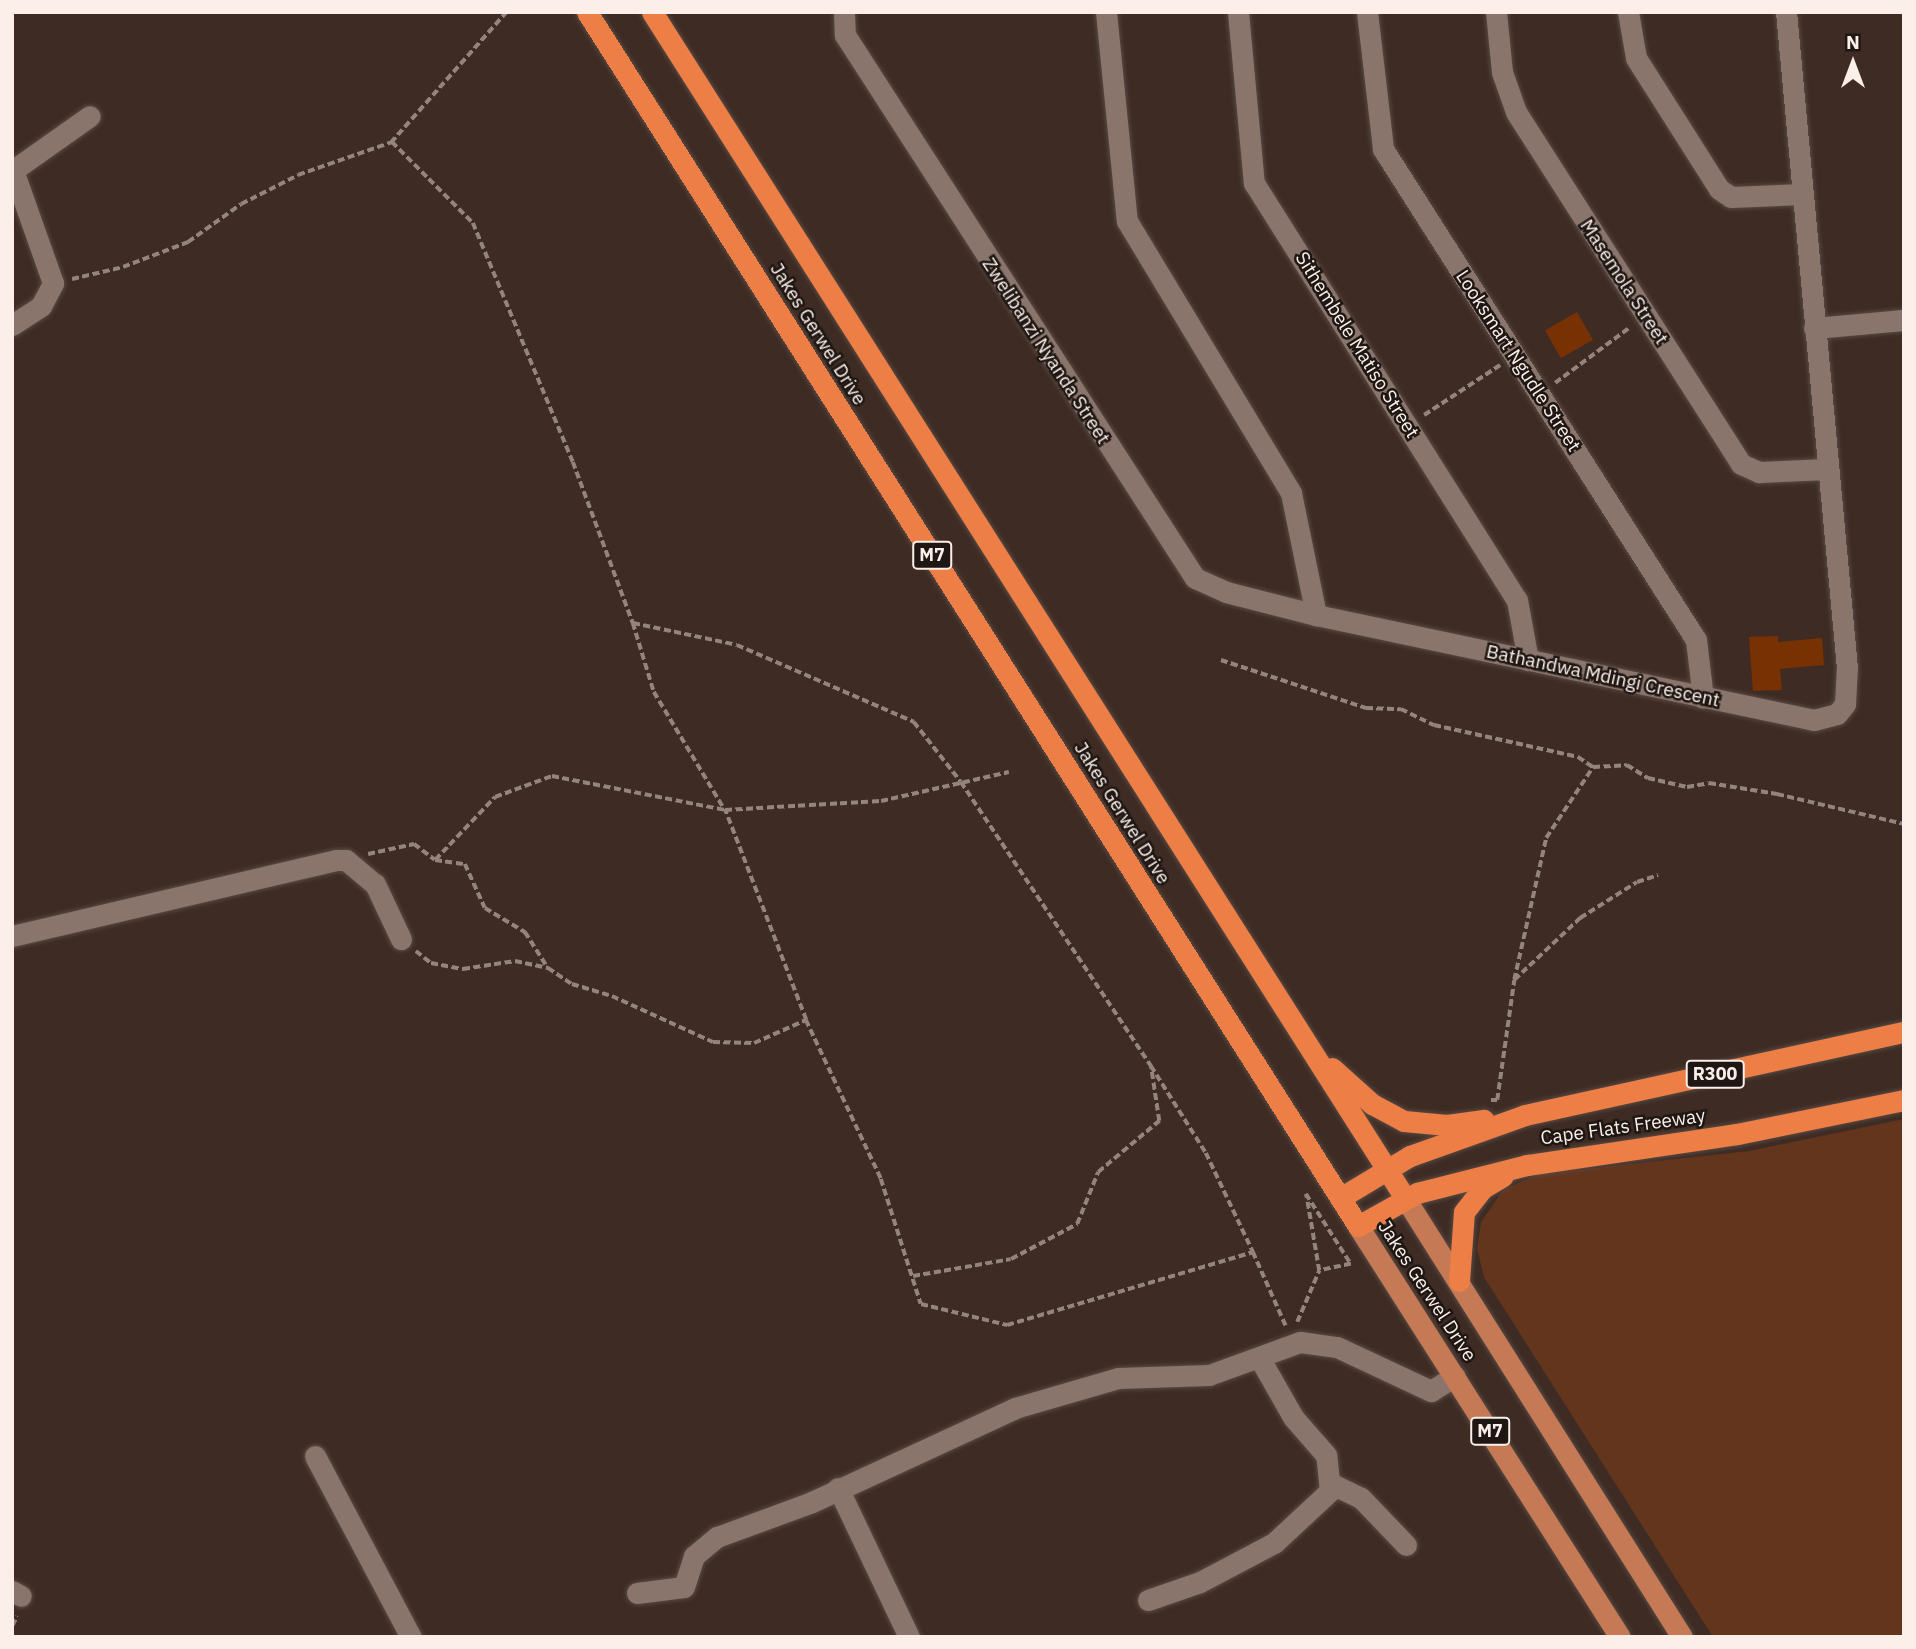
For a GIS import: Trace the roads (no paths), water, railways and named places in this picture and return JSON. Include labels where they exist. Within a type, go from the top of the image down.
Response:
[{"type":"highway","name":"Jakes Gerwel Drive","points":[[587,12],[1357,1226]]},
{"type":"highway","name":"Jakes Gerwel Drive","points":[[652,12],[1405,1198]]},
{"type":"highway","name":"Cape Flats Freeway","points":[[1340,1198],[1428,1148],[1525,1115],[1904,1032]]},
{"type":"highway","points":[[1316,1057],[1373,1104],[1404,1121],[1447,1125],[1525,1115]]},
{"type":"highway","name":"Cape Flats Freeway","points":[[1357,1226],[1405,1198],[1527,1165],[1737,1134],[1904,1100]]},
{"type":"highway","points":[[1459,1281],[1464,1212],[1483,1188],[1527,1165]]},
{"type":"main road","name":"Jakes Gerwel Drive","points":[[1405,1198],[1682,1637]]},
{"type":"main road","name":"Jakes Gerwel Drive","points":[[1357,1226],[1620,1637]]},
{"type":"street","name":"Zwelibanzi Nyanda Street","points":[[844,12],[845,35],[1186,570],[1226,592],[1316,615]]},
{"type":"street","points":[[1106,12],[1127,221],[1291,493],[1316,615]]},
{"type":"street","name":"Sithembele Matiso Street","points":[[1238,12],[1254,183],[1517,600],[1528,660]]},
{"type":"street","name":"Looksmart Ngudle Street","points":[[1367,12],[1383,149],[1696,640],[1703,698]]},
{"type":"street","name":"Masemola Street","points":[[1496,12],[1502,72],[1516,112],[1741,464],[1759,472],[1827,469]]},
{"type":"street","points":[[1628,12],[1636,58],[1719,189],[1731,197],[1802,194]]},
{"type":"street","name":"Bathandwa Mdingi Crescent","points":[[1316,615],[1814,720],[1837,714],[1845,704],[1847,668],[1786,12]]},
{"type":"street","points":[[12,325],[41,306],[53,283],[13,171],[90,116]]},
{"type":"street","points":[[1815,328],[1904,320]]},
{"type":"street","points":[[12,936],[336,860],[359,868],[375,884],[401,939]]},
{"type":"street","points":[[637,1593],[684,1587],[694,1556],[705,1544],[1039,1400],[1118,1378],[1209,1375],[1260,1359],[1286,1345],[1313,1342],[1337,1347],[1431,1391],[1455,1376]]},
{"type":"street","points":[[1148,1600],[1200,1582],[1274,1543],[1325,1499],[1332,1484],[1326,1455],[1293,1417],[1260,1359]]},
{"type":"street","points":[[315,1456],[411,1637]]},
{"type":"street","points":[[1332,1484],[1361,1498],[1406,1545]]},
{"type":"street","points":[[838,1488],[909,1637]]}]
